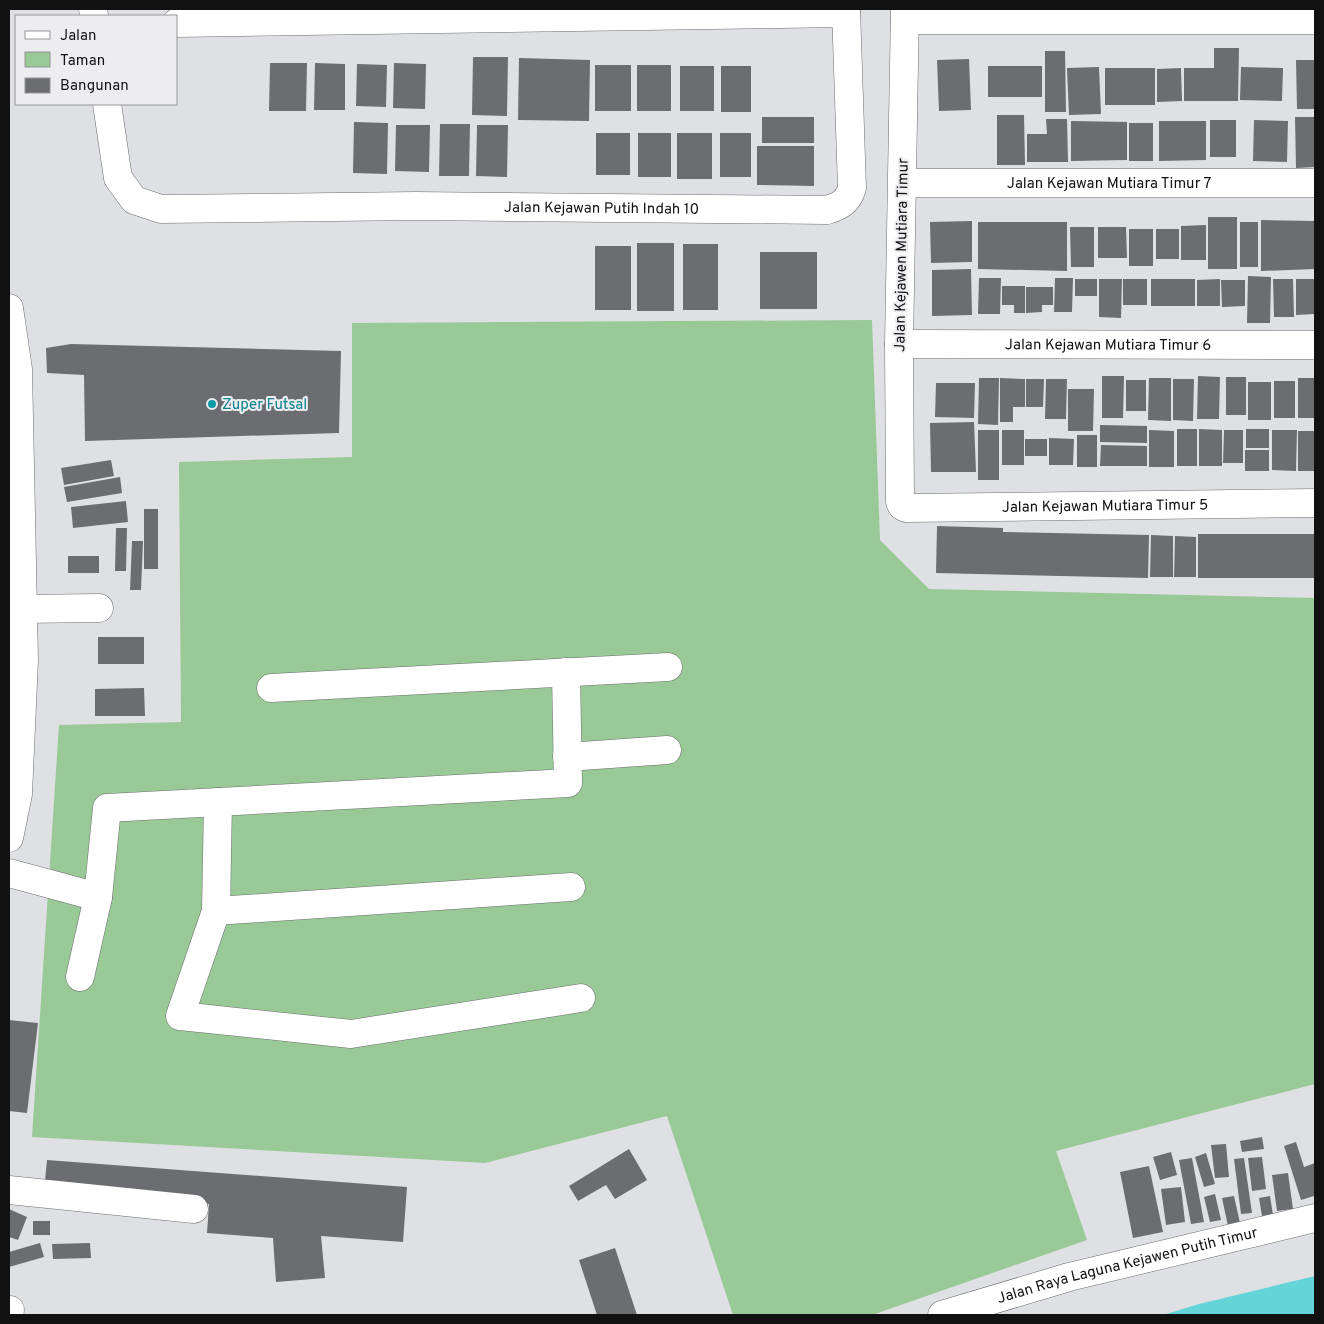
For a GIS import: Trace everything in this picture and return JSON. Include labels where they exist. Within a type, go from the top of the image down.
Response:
[{"type":"street","points":[[178,23],[846,11]]},
{"type":"street","name":"Jalan Kejawan Putih Indah 10","points":[[107,105],[118,178],[134,200],[161,209],[426,206],[827,210],[839,206],[847,200],[852,188],[846,11]]},
{"type":"street","points":[[905,14],[1315,20]]},
{"type":"street","name":"Jalan Kejawen Mutiara Timur","points":[[900,502],[899,344],[905,14]]},
{"type":"street","name":"Jalan Kejawan Mutiara Timur 7","points":[[903,183],[1315,183]]},
{"type":"street","points":[[9,308],[11,344],[18,369],[15,487],[23,609],[17,659],[15,758],[18,794],[9,838]]},
{"type":"street","name":"Jalan Kejawan Mutiara Timur 6","points":[[899,344],[1315,345]]},
{"type":"street","name":"Jalan Kejawan Mutiara Timur 5","points":[[900,502],[906,508],[1315,504]]},
{"type":"street","points":[[23,609],[100,608]]},
{"type":"street","points":[[271,688],[668,667]]},
{"type":"street","points":[[80,978],[98,897],[108,808],[568,783],[566,672]]},
{"type":"street","points":[[567,757],[667,750]]},
{"type":"street","points":[[218,802],[216,911],[180,1016],[351,1034],[581,998]]},
{"type":"street","points":[[9,873],[98,897]]},
{"type":"street","points":[[216,911],[571,887]]},
{"type":"street","points":[[9,1190],[194,1209]]},
{"type":"street","name":"Jalan Raya Laguna Kejawen Putih Timur","points":[[942,1315],[1068,1277],[1315,1218]]},
{"type":"green space","points":[[872,320],[880,540],[929,589],[1315,598],[1315,1084],[1056,1151],[1087,1240],[872,1315],[733,1315],[667,1116],[485,1163],[32,1137],[59,725],[181,722],[179,462],[352,457],[352,323]]},
{"type":"water","points":[[1315,1276],[1315,1315],[1163,1315],[1199,1304]]},
{"type":"building","points":[[1214,48],[1239,48],[1238,101],[1184,101],[1184,68],[1214,68]]},
{"type":"building","points":[[1045,51],[1065,51],[1066,112],[1045,112]]},
{"type":"building","points":[[473,57],[508,57],[507,116],[472,115]]},
{"type":"building","points":[[519,58],[590,60],[589,121],[518,120]]},
{"type":"building","points":[[969,59],[971,110],[939,111],[937,60]]},
{"type":"building","points":[[1296,60],[1315,60],[1315,109],[1297,109]]},
{"type":"building","points":[[270,63],[307,63],[306,111],[269,111]]},
{"type":"building","points":[[315,63],[345,64],[345,110],[314,110]]},
{"type":"building","points":[[394,63],[426,64],[425,109],[393,108]]},
{"type":"building","points":[[357,64],[387,65],[386,107],[356,106]]},
{"type":"building","points":[[595,65],[631,65],[631,111],[595,111]]},
{"type":"building","points":[[637,65],[671,65],[671,111],[637,111]]},
{"type":"building","points":[[680,66],[714,66],[714,111],[680,111]]},
{"type":"building","points":[[721,66],[751,66],[751,112],[721,112]]},
{"type":"building","points":[[988,66],[1042,66],[1042,97],[988,97]]},
{"type":"building","points":[[1099,67],[1101,114],[1069,115],[1067,68]]},
{"type":"building","points":[[1241,67],[1283,68],[1282,101],[1240,100]]},
{"type":"building","points":[[1105,68],[1155,68],[1155,105],[1105,105]]},
{"type":"building","points":[[1181,68],[1182,101],[1157,102],[1157,69]]},
{"type":"building","points":[[997,115],[1024,115],[1025,165],[997,165]]},
{"type":"building","points":[[762,117],[814,117],[814,143],[762,143]]},
{"type":"building","points":[[1295,117],[1315,117],[1315,167],[1296,168]]},
{"type":"building","points":[[1046,119],[1067,119],[1068,162],[1027,162],[1027,134],[1047,134]]},
{"type":"building","points":[[1210,120],[1236,120],[1236,157],[1210,157]]},
{"type":"building","points":[[1254,120],[1288,121],[1287,162],[1253,161]]},
{"type":"building","points":[[1071,121],[1127,122],[1127,160],[1071,161]]},
{"type":"building","points":[[1159,121],[1206,121],[1206,160],[1159,161]]},
{"type":"building","points":[[354,122],[388,123],[387,174],[353,173]]},
{"type":"building","points":[[1129,123],[1153,123],[1153,161],[1129,161]]},
{"type":"building","points":[[440,124],[470,124],[469,176],[439,176]]},
{"type":"building","points":[[396,125],[430,125],[429,172],[395,171]]},
{"type":"building","points":[[477,125],[508,125],[507,177],[476,176]]},
{"type":"building","points":[[596,133],[630,133],[630,175],[596,175]]},
{"type":"building","points":[[638,133],[671,133],[671,177],[638,177]]},
{"type":"building","points":[[677,133],[712,133],[712,179],[677,179]]},
{"type":"building","points":[[720,133],[751,133],[751,177],[720,177]]},
{"type":"building","points":[[757,146],[814,146],[814,186],[757,185]]},
{"type":"building","points":[[1208,217],[1237,217],[1237,269],[1208,269]]},
{"type":"building","points":[[1261,220],[1315,221],[1315,269],[1261,271]]},
{"type":"building","points":[[972,221],[972,262],[931,263],[930,222]]},
{"type":"building","points":[[978,222],[1067,222],[1067,271],[978,269]]},
{"type":"building","points":[[1240,222],[1258,222],[1258,267],[1240,267]]},
{"type":"building","points":[[1206,225],[1206,260],[1181,260],[1181,226]]},
{"type":"building","points":[[1070,227],[1094,227],[1094,267],[1071,267]]},
{"type":"building","points":[[1098,227],[1126,227],[1127,258],[1098,258]]},
{"type":"building","points":[[1129,229],[1153,229],[1153,266],[1129,266]]},
{"type":"building","points":[[1156,229],[1179,229],[1179,259],[1156,259]]},
{"type":"building","points":[[637,243],[674,243],[674,311],[637,311]]},
{"type":"building","points":[[683,244],[718,244],[718,310],[683,310]]},
{"type":"building","points":[[595,246],[631,246],[631,310],[595,310]]},
{"type":"building","points":[[760,252],[817,252],[817,309],[760,309]]},
{"type":"building","points":[[971,269],[972,315],[932,316],[932,270]]},
{"type":"building","points":[[1248,276],[1271,277],[1270,323],[1247,323]]},
{"type":"building","points":[[979,278],[1001,278],[1000,314],[978,314]]},
{"type":"building","points":[[1055,278],[1073,278],[1072,312],[1054,312]]},
{"type":"building","points":[[1075,279],[1097,279],[1097,296],[1075,296]]},
{"type":"building","points":[[1099,279],[1122,279],[1121,318],[1099,317]]},
{"type":"building","points":[[1123,279],[1147,279],[1147,305],[1123,305]]},
{"type":"building","points":[[1151,279],[1195,279],[1195,306],[1151,306]]},
{"type":"building","points":[[1220,279],[1220,306],[1197,306],[1197,280]]},
{"type":"building","points":[[1273,279],[1293,279],[1294,317],[1274,317]]},
{"type":"building","points":[[1296,279],[1315,279],[1315,314],[1296,315]]},
{"type":"building","points":[[1221,280],[1245,280],[1245,306],[1222,307]]},
{"type":"building","points":[[1002,286],[1025,286],[1025,313],[1014,313],[1014,305],[1002,305]]},
{"type":"building","points":[[1026,287],[1053,287],[1053,305],[1042,305],[1042,312],[1026,313]]},
{"type":"building","name":"Zuper Futsal","points":[[71,344],[341,351],[339,433],[85,441],[84,375],[47,373],[46,348]]},
{"type":"building","points":[[1102,376],[1124,376],[1123,418],[1102,418]]},
{"type":"building","points":[[1198,376],[1220,377],[1219,419],[1197,419]]},
{"type":"building","points":[[1226,377],[1246,377],[1246,415],[1226,415]]},
{"type":"building","points":[[979,378],[999,378],[998,425],[978,424]]},
{"type":"building","points":[[1000,378],[1025,379],[1025,407],[1013,407],[1013,422],[1000,422]]},
{"type":"building","points":[[1149,378],[1171,378],[1171,421],[1148,420]]},
{"type":"building","points":[[1298,378],[1315,378],[1315,418],[1298,418]]},
{"type":"building","points":[[1026,379],[1044,379],[1043,407],[1026,407]]},
{"type":"building","points":[[1046,379],[1067,379],[1066,419],[1045,419]]},
{"type":"building","points":[[1173,379],[1194,379],[1193,421],[1173,420]]},
{"type":"building","points":[[1126,380],[1146,380],[1146,411],[1126,411]]},
{"type":"building","points":[[1274,381],[1295,381],[1295,418],[1274,418]]},
{"type":"building","points":[[1248,382],[1271,382],[1271,420],[1248,420]]},
{"type":"building","points":[[936,383],[975,383],[974,418],[935,417]]},
{"type":"building","points":[[1068,389],[1094,389],[1093,431],[1068,431]]},
{"type":"building","points":[[974,422],[976,472],[931,472],[930,423]]},
{"type":"building","points":[[1100,425],[1147,426],[1147,443],[1100,442]]},
{"type":"building","points":[[1177,429],[1197,429],[1197,466],[1177,466]]},
{"type":"building","points":[[1199,429],[1222,430],[1222,466],[1199,466]]},
{"type":"building","points":[[1246,429],[1269,429],[1269,448],[1246,448]]},
{"type":"building","points":[[978,430],[999,430],[999,480],[978,480]]},
{"type":"building","points":[[1002,430],[1024,430],[1024,465],[1002,465]]},
{"type":"building","points":[[1149,430],[1174,431],[1174,467],[1149,467]]},
{"type":"building","points":[[1224,430],[1243,430],[1243,463],[1223,463]]},
{"type":"building","points":[[1272,430],[1297,430],[1296,471],[1272,470]]},
{"type":"building","points":[[1298,431],[1315,431],[1315,471],[1298,471]]},
{"type":"building","points":[[1077,435],[1097,435],[1097,467],[1077,467]]},
{"type":"building","points":[[1049,438],[1074,439],[1073,465],[1049,465]]},
{"type":"building","points":[[1025,439],[1047,439],[1047,456],[1025,456]]},
{"type":"building","points":[[1101,445],[1147,446],[1147,466],[1100,466]]},
{"type":"building","points":[[1245,450],[1269,450],[1269,471],[1245,471]]},
{"type":"building","points":[[111,460],[114,476],[64,485],[61,468]]},
{"type":"building","points":[[120,477],[122,493],[67,502],[64,487]]},
{"type":"building","points":[[126,501],[128,522],[73,528],[71,507]]},
{"type":"building","points":[[144,509],[158,509],[158,569],[144,569]]},
{"type":"building","points":[[937,526],[1003,528],[1003,532],[1149,535],[1148,578],[936,573]]},
{"type":"building","points":[[116,528],[127,528],[126,571],[115,571]]},
{"type":"building","points":[[1198,534],[1315,534],[1315,578],[1198,578]]},
{"type":"building","points":[[1151,535],[1173,536],[1173,577],[1150,577]]},
{"type":"building","points":[[1175,536],[1196,537],[1196,577],[1174,577]]},
{"type":"building","points":[[132,541],[143,541],[141,590],[130,590]]},
{"type":"building","points":[[68,556],[99,556],[99,573],[68,573]]},
{"type":"building","points":[[98,637],[144,637],[144,664],[98,664]]},
{"type":"building","points":[[144,688],[145,716],[95,716],[95,689]]},
{"type":"building","points":[[9,1020],[38,1023],[27,1113],[9,1111]]},
{"type":"building","points":[[1262,1137],[1264,1149],[1242,1152],[1240,1141]]},
{"type":"building","points":[[1296,1142],[1304,1167],[1315,1163],[1315,1199],[1314,1196],[1301,1200],[1284,1146]]},
{"type":"building","points":[[1226,1144],[1229,1177],[1215,1178],[1211,1145]]},
{"type":"building","points":[[629,1149],[647,1180],[615,1199],[606,1185],[578,1201],[569,1186]]},
{"type":"building","points":[[1171,1152],[1177,1175],[1160,1180],[1153,1157]]},
{"type":"building","points":[[1206,1153],[1215,1184],[1204,1187],[1195,1157]]},
{"type":"building","points":[[1262,1157],[1266,1189],[1252,1191],[1248,1158]]},
{"type":"building","points":[[1192,1158],[1204,1222],[1191,1224],[1179,1160]]},
{"type":"building","points":[[1244,1158],[1252,1213],[1241,1214],[1234,1159]]},
{"type":"building","points":[[47,1160],[407,1187],[403,1242],[321,1236],[325,1278],[276,1282],[273,1238],[207,1233],[209,1204],[44,1191]]},
{"type":"building","points":[[1149,1166],[1163,1232],[1133,1238],[1120,1172]]},
{"type":"building","points":[[1288,1173],[1293,1209],[1277,1211],[1272,1175]]},
{"type":"building","points":[[1181,1187],[1185,1222],[1166,1225],[1161,1189]]},
{"type":"building","points":[[1215,1194],[1221,1220],[1210,1222],[1204,1197]]},
{"type":"building","points":[[1234,1196],[1240,1223],[1228,1226],[1222,1198]]},
{"type":"building","points":[[1270,1196],[1273,1215],[1262,1216],[1259,1198]]},
{"type":"building","points":[[9,1209],[27,1217],[18,1240],[9,1237]]},
{"type":"building","points":[[33,1221],[50,1221],[50,1235],[33,1235]]},
{"type":"building","points":[[40,1243],[44,1257],[9,1267],[9,1252]]},
{"type":"building","points":[[90,1243],[91,1258],[53,1259],[52,1244]]},
{"type":"building","points":[[615,1248],[637,1315],[597,1315],[579,1260]]},
{"type":"place","name":"Zuper Futsal","points":[[212,404]]}]
